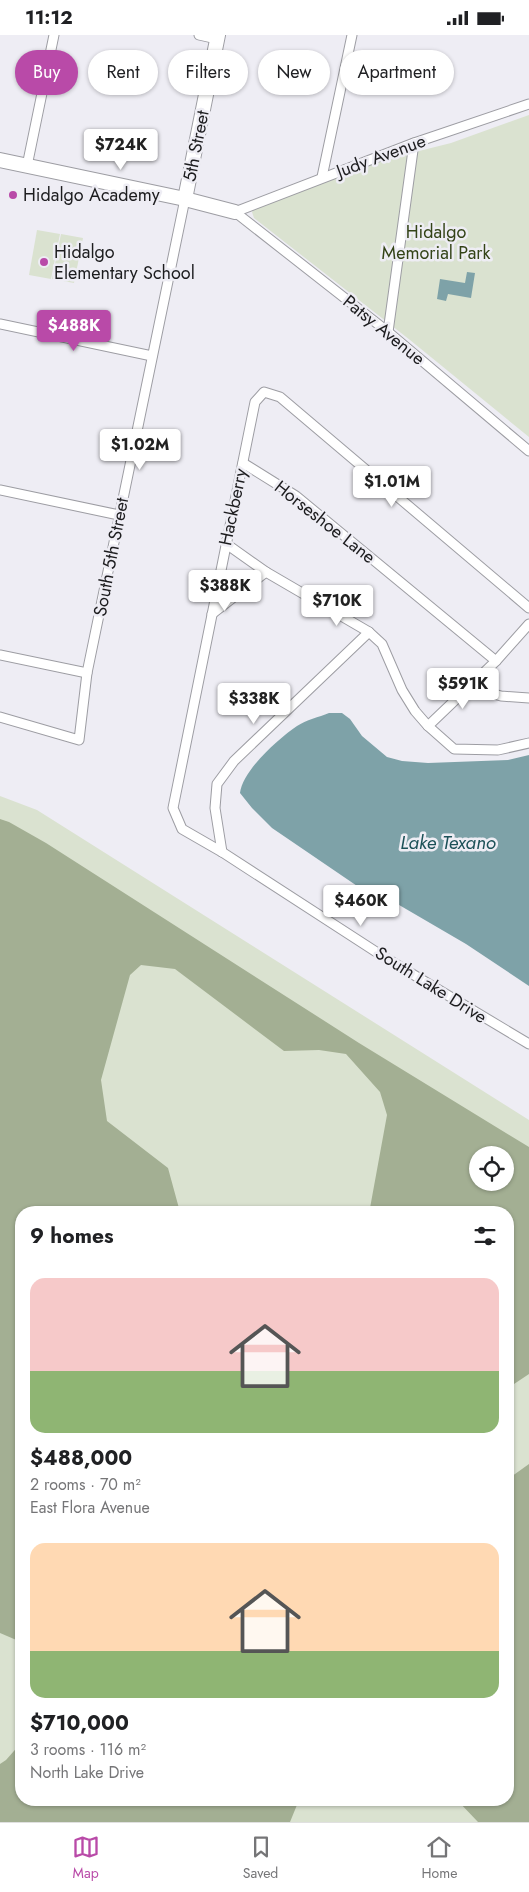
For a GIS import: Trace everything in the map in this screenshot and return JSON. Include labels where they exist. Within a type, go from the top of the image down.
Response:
[{"type":"street","points":[[27,165],[54,35]]},
{"type":"street","points":[[199,35],[218,37]]},
{"type":"street","points":[[322,177],[352,35]]},
{"type":"street","name":"5th Street","points":[[185,199],[218,37]]},
{"type":"street","name":"Judy Avenue","points":[[235,212],[322,177],[529,103]]},
{"type":"street","points":[[388,332],[414,143]]},
{"type":"street","points":[[0,160],[185,199],[235,212]]},
{"type":"street","name":"South 5th Street","points":[[0,717],[79,740],[87,673],[185,199]]},
{"type":"street","name":"Patsy Avenue","points":[[235,212],[388,332],[529,451]]},
{"type":"street","points":[[0,324],[152,356]]},
{"type":"street","name":"Hackberry","points":[[182,829],[173,808],[254,402],[264,392],[280,397],[529,608]]},
{"type":"street","name":"Horseshoe Lane","points":[[243,463],[296,496],[496,661]]},
{"type":"street","points":[[0,490],[119,515]]},
{"type":"street","points":[[225,543],[266,572],[370,632],[382,644],[402,690],[414,711],[454,749],[498,750],[529,743]]},
{"type":"street","points":[[212,614],[266,572]]},
{"type":"street","points":[[428,726],[496,661],[529,624]]},
{"type":"street","points":[[222,852],[215,808],[217,784],[234,761],[370,632]]},
{"type":"street","points":[[0,655],[87,673]]},
{"type":"street","points":[[469,687],[501,696],[529,698]]},
{"type":"street","name":"South Lake Drive","points":[[182,829],[222,852],[384,957],[529,1045]]},
{"type":"green space","name":"Hidalgo Memorial Park","points":[[529,115],[529,437],[410,340],[254,218],[252,212],[254,208],[387,159],[451,143]]},
{"type":"green space","points":[[37,230],[60,234],[51,279],[29,275]]},
{"type":"green space","points":[[61,234],[83,238],[74,283],[52,279]]},
{"type":"green space","points":[[0,796],[37,810],[529,1120],[529,1822],[0,1822]]},
{"type":"green space","points":[[0,819],[9,822],[46,843],[359,1043],[529,1147],[529,1374],[514,1384],[514,1206],[370,1206],[387,1115],[380,1092],[346,1054],[319,1050],[284,1051],[175,969],[141,965],[130,975],[101,1080],[107,1121],[168,1168],[178,1206],[15,1206],[15,1639],[0,1633]]},
{"type":"green space","points":[[529,1464],[529,1822],[478,1822],[463,1806],[514,1806],[514,1475]]},
{"type":"green space","points":[[15,1750],[15,1806],[297,1806],[290,1822],[0,1822],[0,1764]]},
{"type":"water","points":[[467,272],[475,273],[471,298],[448,294],[446,301],[437,299],[440,279],[465,283]]},
{"type":"water","name":"Lake Texano","points":[[329,713],[342,713],[350,719],[362,736],[387,757],[402,761],[428,763],[508,760],[529,755],[529,986],[466,944],[394,902],[363,890],[272,828],[240,793],[254,765],[271,747],[301,724]]},
{"type":"place","name":"Hidalgo Academy","points":[[13,195]]},
{"type":"place","name":"Hidalgo Elementary School","points":[[44,262]]}]
